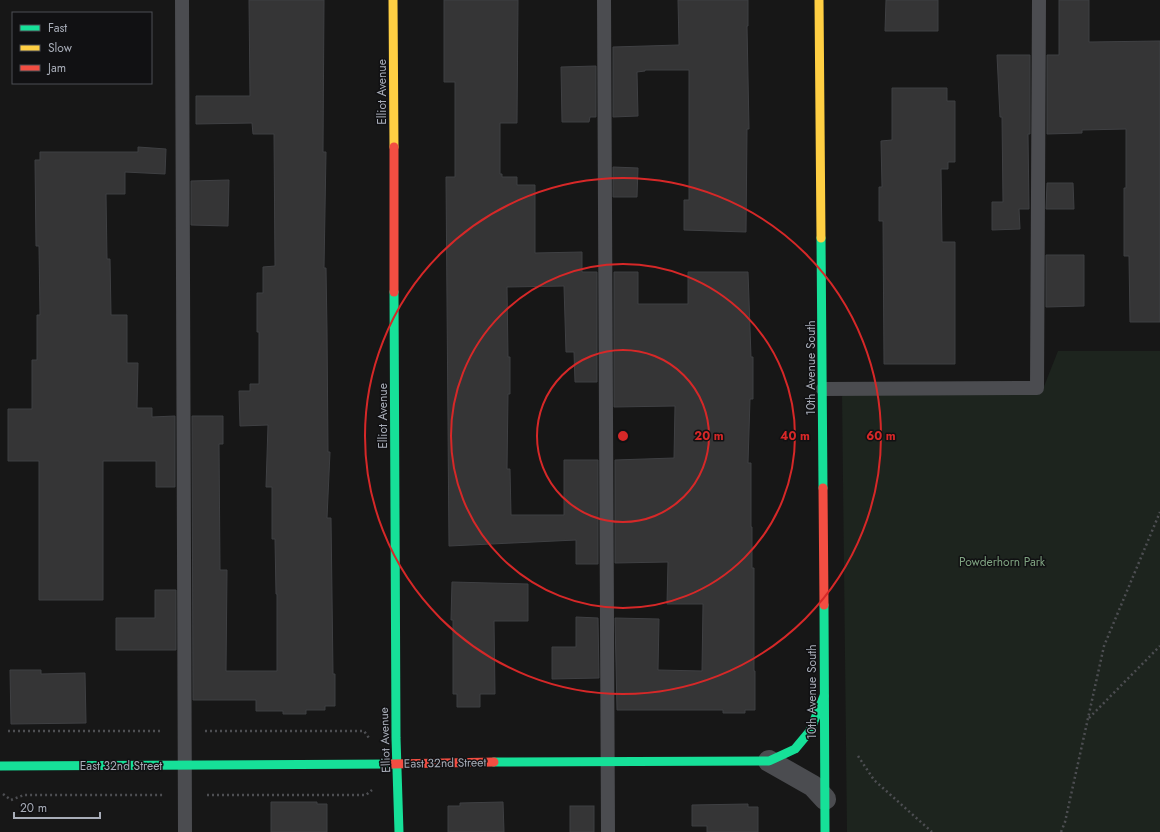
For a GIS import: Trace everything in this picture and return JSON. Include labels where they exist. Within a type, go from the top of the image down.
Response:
[{"type":"street","name":"Elliot Avenue","points":[[393,0],[396,730],[399,832]]},
{"type":"street","name":"10th Avenue South","points":[[819,0],[825,832]]},
{"type":"street","name":"East 32nd Street","points":[[0,766],[769,761],[795,749],[810,731],[824,696]]},
{"type":"street","points":[[769,761],[812,786],[825,799]]},
{"type":"lane","points":[[182,0],[185,832]]},
{"type":"lane","points":[[604,0],[608,832]]},
{"type":"lane","points":[[823,389],[1037,388],[1039,0]]},
{"type":"path","points":[[1062,832],[1104,646],[1160,512]]},
{"type":"path","points":[[1088,719],[1160,646]]},
{"type":"path","points":[[858,756],[874,780],[932,832]]},
{"type":"green space","name":"Powderhorn Park","points":[[1058,351],[1160,351],[1160,832],[847,832],[842,393],[1041,394]]},
{"type":"building","points":[[249,0],[324,0],[323,152],[326,152],[324,268],[326,268],[328,452],[330,452],[327,518],[331,518],[333,674],[335,674],[335,706],[325,706],[325,710],[306,710],[306,714],[283,714],[283,711],[256,711],[256,700],[193,700],[192,416],[223,416],[223,444],[219,444],[220,570],[227,570],[226,671],[277,671],[277,594],[275,539],[272,539],[272,487],[266,487],[268,425],[240,426],[239,391],[250,391],[250,384],[259,384],[257,293],[263,293],[263,267],[275,266],[274,134],[253,134],[252,123],[196,124],[196,96],[250,96]]},
{"type":"building","points":[[444,0],[518,0],[517,123],[500,123],[500,174],[502,174],[502,177],[517,177],[517,185],[535,185],[535,253],[582,252],[582,272],[597,272],[597,382],[575,382],[574,352],[566,352],[564,286],[507,287],[510,394],[508,394],[507,469],[510,469],[511,515],[564,515],[564,460],[598,460],[598,564],[576,564],[576,540],[449,546],[446,177],[455,177],[455,82],[444,82]]},
{"type":"building","points":[[678,0],[748,0],[747,26],[749,129],[747,129],[746,232],[684,230],[684,200],[689,200],[689,70],[645,70],[637,72],[638,116],[613,117],[613,47],[679,45]]},
{"type":"building","points":[[886,0],[938,0],[938,31],[885,31]]},
{"type":"building","points":[[1059,0],[1089,0],[1089,42],[1160,41],[1160,322],[1130,322],[1129,256],[1124,256],[1126,129],[1082,130],[1082,133],[1047,134],[1047,55],[1059,55]]},
{"type":"building","points":[[997,55],[1030,55],[1030,134],[1028,134],[1029,209],[1019,209],[1020,229],[992,230],[992,202],[1003,202],[1002,117],[1000,117]]},
{"type":"building","points":[[596,66],[596,117],[590,117],[589,122],[562,122],[561,67]]},
{"type":"building","points":[[892,88],[947,88],[947,101],[955,101],[955,162],[948,162],[948,169],[941,169],[942,242],[955,242],[955,364],[884,364],[883,221],[879,221],[879,187],[882,187],[881,141],[892,140]]},
{"type":"building","points":[[138,147],[166,149],[165,174],[125,172],[125,194],[106,194],[107,259],[110,259],[111,315],[127,315],[127,363],[138,363],[137,408],[152,408],[152,417],[175,416],[175,487],[156,487],[156,461],[103,461],[103,600],[39,600],[39,461],[8,461],[8,409],[32,409],[32,360],[37,360],[37,315],[40,315],[39,246],[36,246],[35,160],[40,160],[40,152],[138,152]]},
{"type":"building","points":[[613,167],[638,168],[637,197],[613,197]]},
{"type":"building","points":[[229,180],[228,226],[191,225],[191,181]]},
{"type":"building","points":[[1047,183],[1073,183],[1074,209],[1046,209]]},
{"type":"building","points":[[1046,255],[1084,255],[1084,306],[1046,307]]},
{"type":"building","points":[[614,272],[638,272],[638,304],[688,304],[688,272],[748,272],[751,357],[753,357],[753,399],[750,399],[748,463],[751,463],[752,568],[754,568],[755,710],[745,710],[745,713],[723,713],[723,710],[617,710],[615,618],[659,619],[658,670],[702,671],[703,604],[667,604],[668,562],[615,563],[615,460],[674,458],[675,406],[614,407]]},
{"type":"building","points":[[452,582],[528,584],[528,621],[494,621],[495,694],[480,694],[480,707],[457,707],[457,694],[453,694],[453,620],[451,620]]},
{"type":"building","points":[[155,590],[176,590],[176,650],[116,650],[116,618],[155,618]]},
{"type":"building","points":[[576,617],[598,618],[599,678],[552,679],[552,647],[576,647]]},
{"type":"building","points":[[10,670],[41,670],[41,674],[85,673],[86,723],[11,724]]},
{"type":"building","points":[[271,802],[317,802],[317,804],[327,804],[327,832],[271,832]]},
{"type":"building","points":[[503,802],[504,832],[448,832],[448,806],[460,806],[460,803]]},
{"type":"building","points":[[748,804],[748,807],[758,807],[758,832],[707,832],[707,826],[692,826],[692,805]]},
{"type":"building","points":[[570,806],[594,806],[594,832],[570,832]]},
{"type":"traffic: fast","points":[[821,238],[823,488]]},
{"type":"traffic: fast","points":[[394,292],[396,738],[399,832]]},
{"type":"traffic: fast","points":[[824,605],[825,832]]},
{"type":"traffic: fast","points":[[494,762],[769,761],[795,749],[810,731],[824,696]]},
{"type":"traffic: fast","points":[[0,766],[392,764]]},
{"type":"traffic: slow","points":[[393,0],[394,147]]},
{"type":"traffic: slow","points":[[819,0],[821,238]]},
{"type":"traffic: jam","points":[[394,147],[394,292]]},
{"type":"traffic: jam","points":[[823,488],[824,605]]},
{"type":"traffic: jam","points":[[392,764],[494,762]]}]
